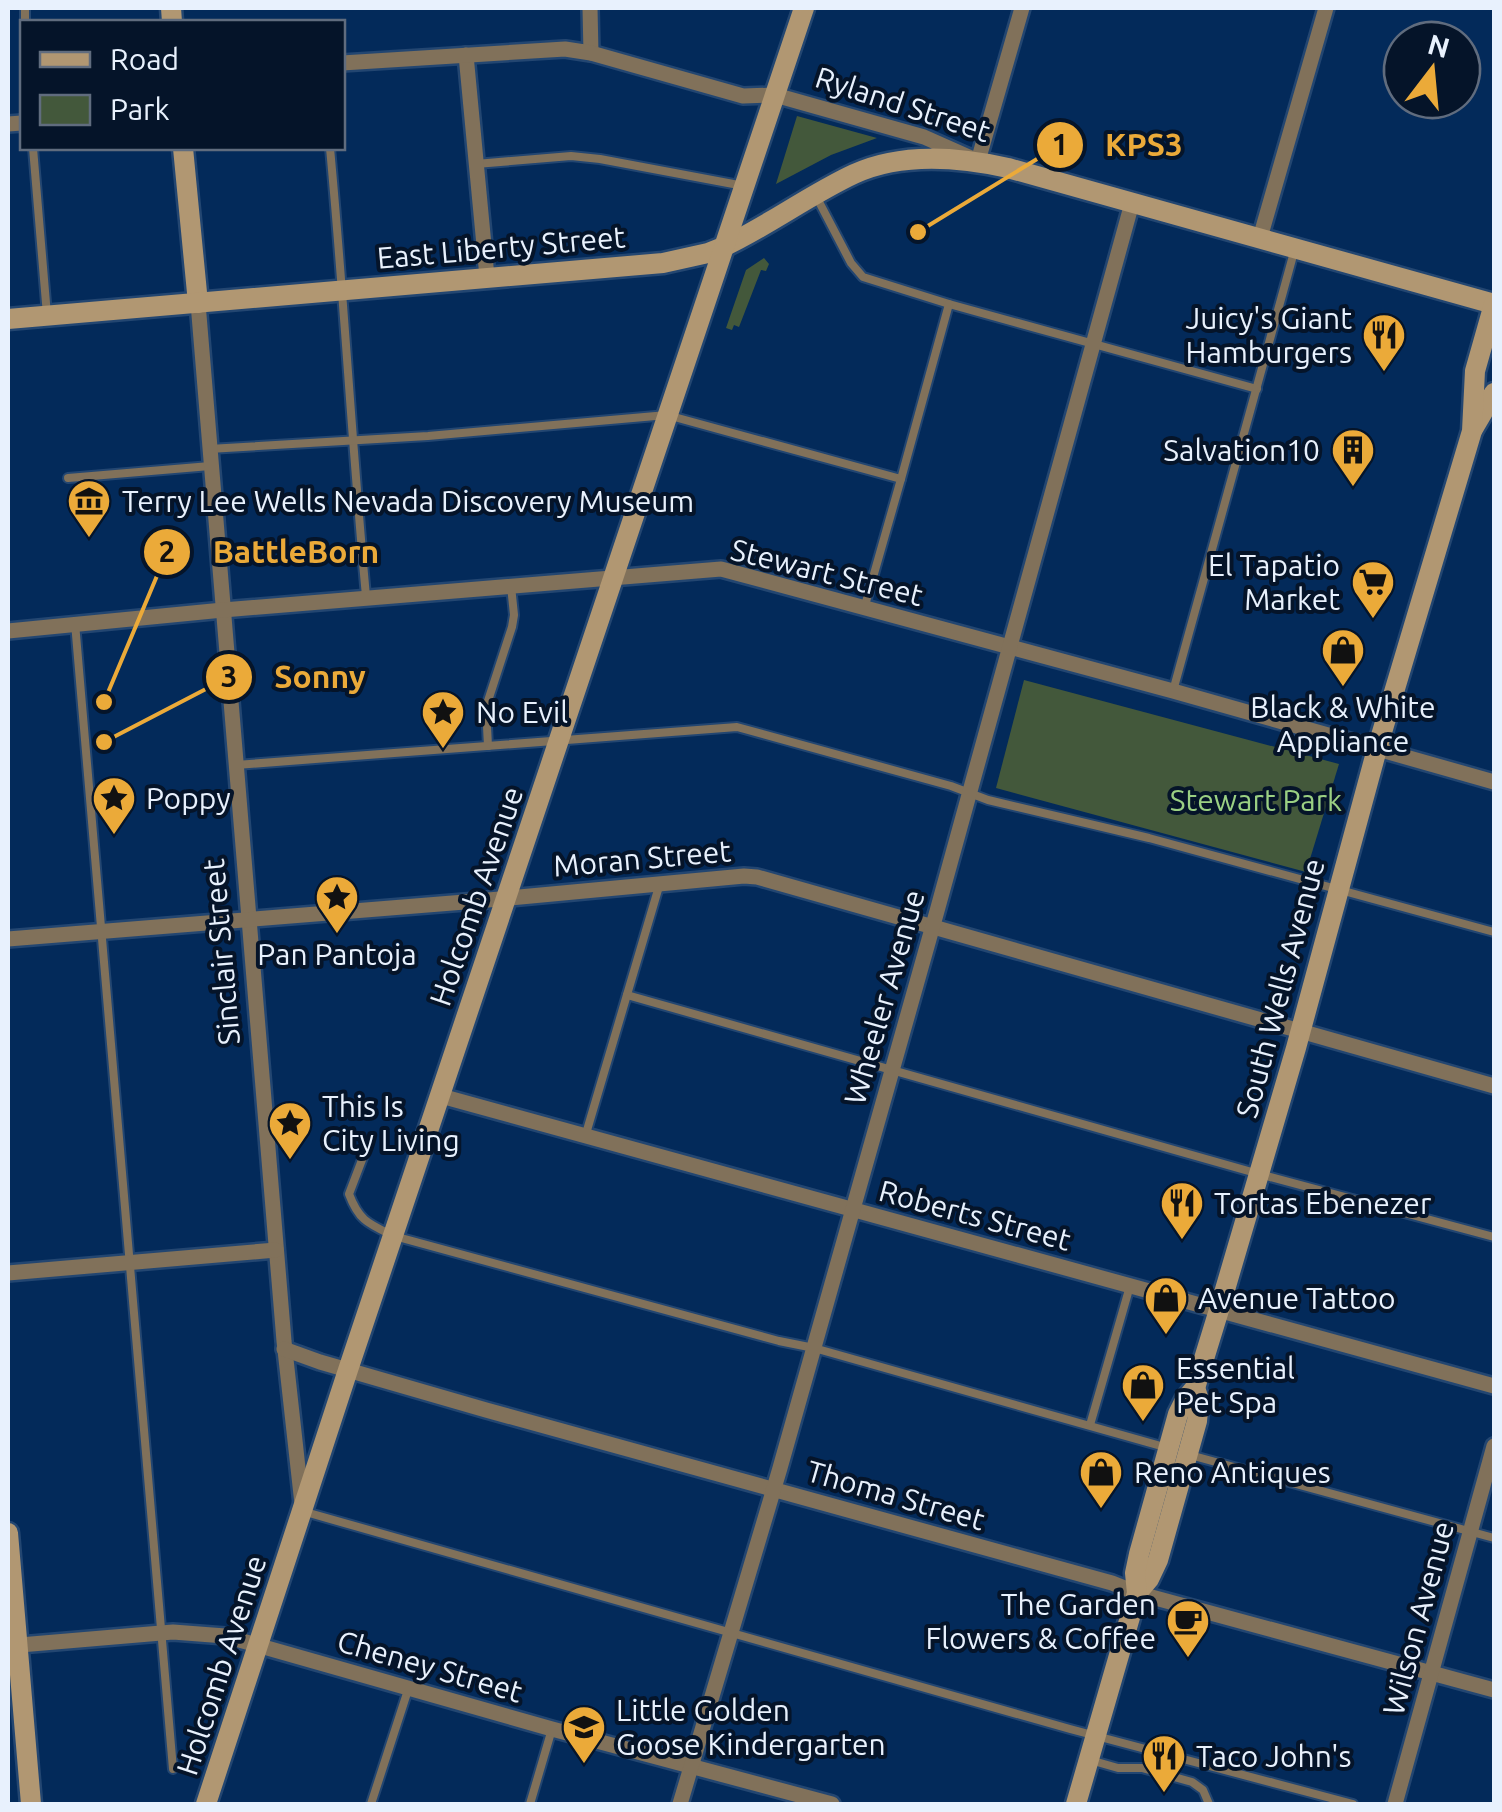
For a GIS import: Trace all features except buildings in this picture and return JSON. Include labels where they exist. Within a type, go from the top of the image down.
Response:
[{"type":"main road","name":"Holcomb Avenue","points":[[206,1804],[804,8]]},
{"type":"main road","name":"Sinclair Street","points":[[183,150],[198,303]]},
{"type":"main road","name":"East Liberty Street","points":[[8,319],[662,262],[723,247],[855,173],[899,161],[978,161]]},
{"type":"main road","name":"Ryland Street","points":[[978,161],[1494,304]]},
{"type":"main road","name":"South Wells Avenue","points":[[1076,1804],[1137,1593],[1149,1580],[1158,1560],[1178,1451],[1198,1410],[1195,1388],[1472,430],[1475,371],[1494,304]]},
{"type":"main road","name":"South Wells Avenue","points":[[1472,430],[1494,393]]},
{"type":"main road","points":[[8,1533],[14,1679],[31,1804]]},
{"type":"street","points":[[590,8],[591,53]]},
{"type":"street","points":[[978,161],[1022,8]]},
{"type":"street","points":[[1260,238],[1326,8]]},
{"type":"street","name":"Ryland Street","points":[[345,64],[545,49],[591,53],[743,96],[775,95],[924,138],[978,161]]},
{"type":"street","points":[[466,55],[487,277]]},
{"type":"street","name":"Wheeler Avenue","points":[[680,1804],[814,1348],[1132,202]]},
{"type":"street","name":"Sinclair Street","points":[[198,303],[284,1349],[302,1511]]},
{"type":"street","name":"Stewart Street","points":[[8,631],[720,569],[1494,782]]},
{"type":"street","name":"Moran Street","points":[[8,939],[757,877],[1494,1086]]},
{"type":"street","name":"Roberts Street","points":[[441,1096],[1494,1386]]},
{"type":"street","points":[[8,1273],[276,1250]]},
{"type":"street","name":"Thoma Street","points":[[284,1349],[1137,1593],[1494,1690]]},
{"type":"street","name":"Wilson Avenue","points":[[1395,1804],[1494,1446]]},
{"type":"street","name":"Cheney Street","points":[[12,1646],[162,1633],[212,1634],[832,1804]]},
{"type":"lane","points":[[33,150],[47,316]]},
{"type":"lane","points":[[330,150],[366,598]]},
{"type":"lane","points":[[476,164],[571,156],[744,186]]},
{"type":"lane","points":[[816,196],[850,264],[863,277],[1257,389]]},
{"type":"lane","points":[[1172,691],[1295,248]]},
{"type":"lane","points":[[864,610],[950,304]]},
{"type":"lane","points":[[208,448],[428,436],[667,415],[901,479]]},
{"type":"lane","points":[[68,478],[210,466]]},
{"type":"lane","points":[[488,746],[486,707],[512,626],[511,586]]},
{"type":"lane","points":[[75,624],[173,1769]]},
{"type":"lane","points":[[236,766],[738,727],[988,800],[1149,838],[1494,932]]},
{"type":"lane","points":[[585,1137],[660,883]]},
{"type":"lane","points":[[627,996],[1494,1237]]},
{"type":"lane","points":[[365,1152],[348,1194],[365,1223],[394,1236],[814,1348],[1494,1538]]},
{"type":"lane","points":[[1090,1425],[1130,1286]]},
{"type":"lane","points":[[302,1511],[1095,1736],[1353,1804]]},
{"type":"lane","points":[[371,1804],[409,1689]]},
{"type":"lane","points":[[530,1804],[552,1729]]},
{"type":"lane","points":[[1088,1760],[1118,1768],[1142,1768],[1192,1782],[1203,1790],[1209,1804]]},
{"type":"green space","points":[[797,116],[877,138],[831,155],[776,184]]},
{"type":"green space","points":[[764,258],[769,264],[766,271],[761,270],[739,327],[726,328],[746,270]]},
{"type":"green space","name":"Stewart Park","points":[[1024,680],[1339,764],[1306,872],[996,788]]},
{"type":"place","name":"KPS3","points":[[918,232]]},
{"type":"place","name":"Juicy's Giant Hamburgers","points":[[1384,373]]},
{"type":"place","name":"Salvation10","points":[[1353,488]]},
{"type":"place","name":"Terry Lee Wells Nevada Discovery Museum","points":[[89,539]]},
{"type":"place","name":"El Tapatio Market","points":[[1373,620]]},
{"type":"place","name":"Black & White Appliance","points":[[1343,688]]},
{"type":"place","name":"BattleBorn","points":[[104,702]]},
{"type":"place","name":"Sonny","points":[[104,742]]},
{"type":"place","name":"No Evil","points":[[443,750]]},
{"type":"place","name":"Poppy","points":[[114,836]]},
{"type":"place","name":"Pan Pantoja","points":[[337,935]]},
{"type":"place","name":"This Is City Living","points":[[290,1161]]},
{"type":"place","name":"Tortas Ebenezer","points":[[1182,1241]]},
{"type":"place","name":"Avenue Tattoo","points":[[1166,1336]]},
{"type":"place","name":"Essential Pet Spa","points":[[1143,1423]]},
{"type":"place","name":"Reno Antiques","points":[[1101,1510]]},
{"type":"place","name":"The Garden Flowers & Coffee","points":[[1188,1659]]},
{"type":"place","name":"Little Golden Goose Kindergarten","points":[[584,1765]]},
{"type":"place","name":"Taco John's","points":[[1164,1794]]}]
